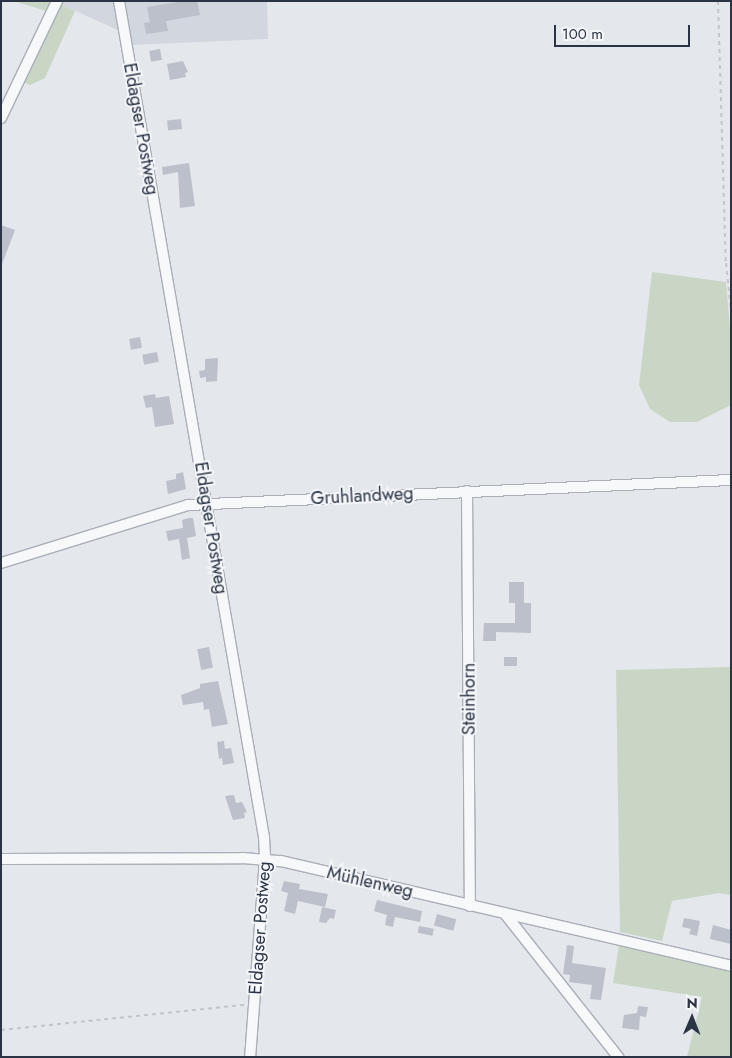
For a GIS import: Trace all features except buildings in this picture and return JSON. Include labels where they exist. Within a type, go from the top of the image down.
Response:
[{"type":"street","points":[[1,118],[58,1]]},
{"type":"street","name":"Eldagser Postweg","points":[[118,1],[207,503],[265,859],[250,1057]]},
{"type":"street","name":"Gruhlandweg","points":[[1,563],[188,505],[731,480]]},
{"type":"street","name":"Steinhorn","points":[[467,492],[470,906]]},
{"type":"street","name":"Mühlenweg","points":[[1,859],[265,859],[731,966]]},
{"type":"street","points":[[506,915],[618,1057]]},
{"type":"path","points":[[718,1],[726,263],[731,311]]},
{"type":"path","points":[[1,1030],[254,1004]]},
{"type":"shaded area","points":[[61,1],[267,1],[268,39],[131,45],[129,35],[60,4]]},
{"type":"green space","points":[[14,1],[51,1],[46,11]]},
{"type":"green space","points":[[60,4],[75,11],[45,78],[30,85],[23,82]]},
{"type":"green space","points":[[652,272],[726,282],[731,340],[731,405],[697,422],[670,422],[650,409],[639,385]]},
{"type":"green space","points":[[731,667],[731,895],[719,893],[672,901],[662,941],[620,932],[616,670]]},
{"type":"green space","points":[[619,945],[731,971],[731,1057],[687,1057],[702,997],[613,983]]}]
